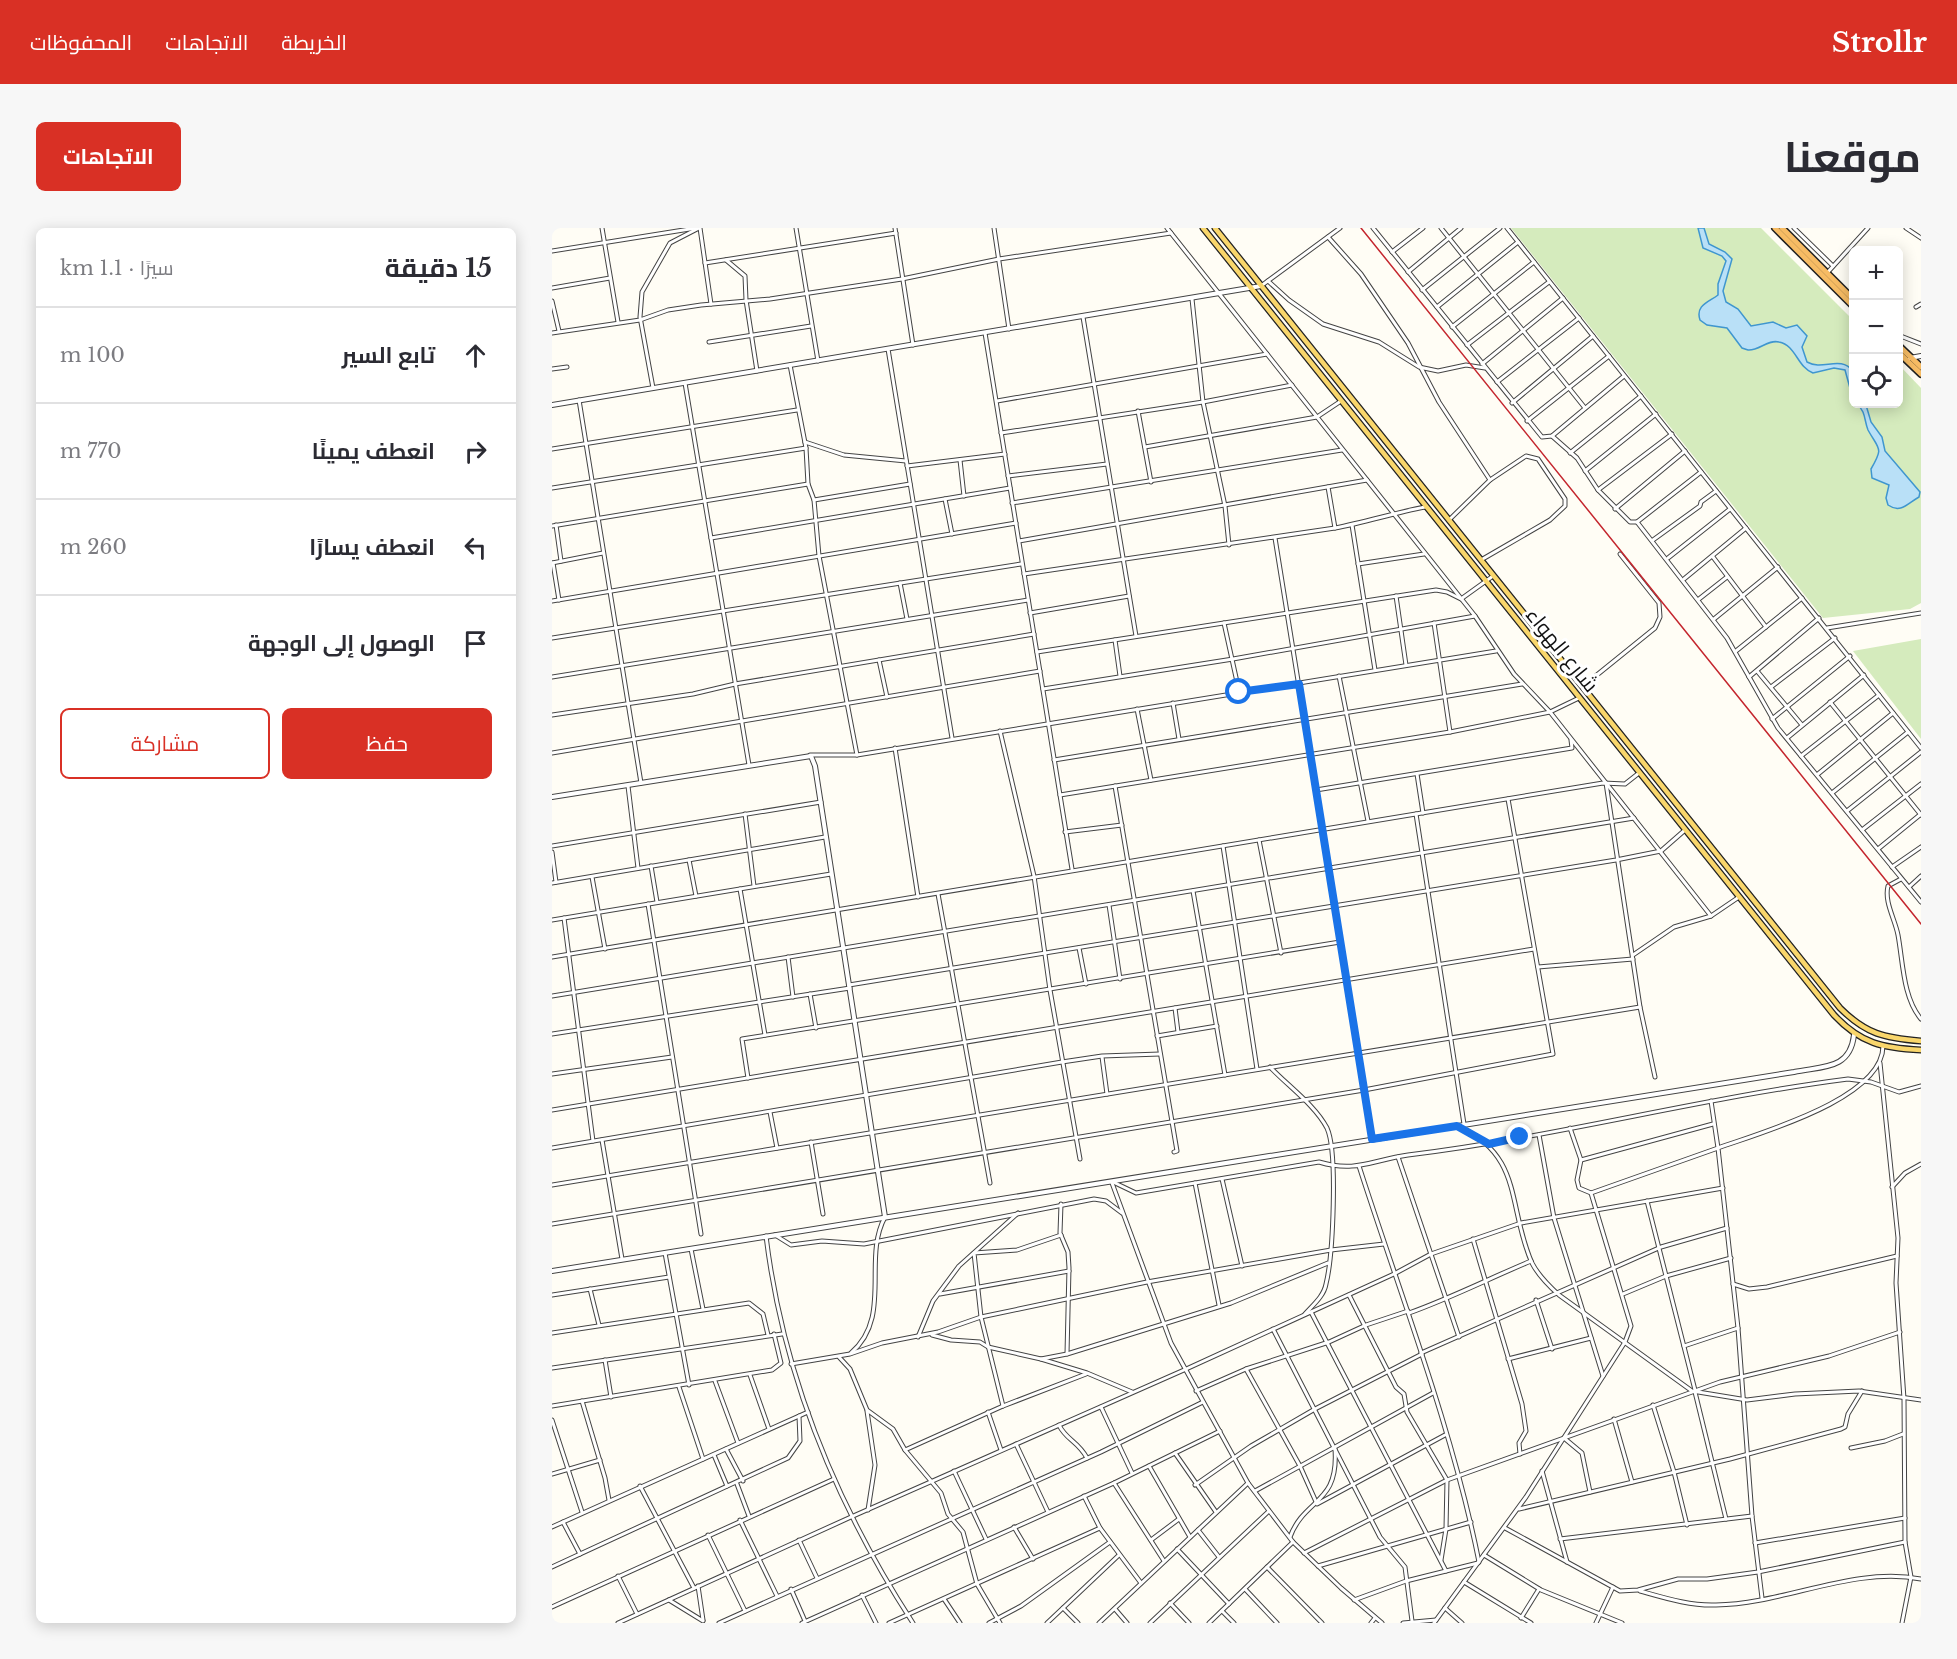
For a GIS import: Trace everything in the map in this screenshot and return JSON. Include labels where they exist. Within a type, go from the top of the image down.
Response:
[{"type":"highway","points":[[1775,228],[1849,302]]},
{"type":"highway","points":[[1782,228],[1849,295]]},
{"type":"highway","points":[[1903,350],[1921,374]]},
{"type":"highway","points":[[1902,354],[1921,367]]},
{"type":"main road","name":"شارع الهواء","points":[[1203,228],[1834,1016],[1854,1035],[1883,1046],[1921,1050]]},
{"type":"main road","name":"شارع الهواء","points":[[1215,228],[1850,1019],[1881,1036],[1921,1041]]},
{"type":"street","points":[[602,228],[618,322]]},
{"type":"street","points":[[552,251],[698,228]]},
{"type":"street","points":[[698,228],[711,304]]},
{"type":"street","points":[[653,388],[640,320],[642,292],[670,243],[698,228]]},
{"type":"street","points":[[796,228],[818,361]]},
{"type":"street","points":[[895,228],[913,345]]},
{"type":"street","points":[[994,228],[1010,329]]},
{"type":"street","points":[[1167,228],[1461,598],[1522,684],[1550,712],[1711,916]]},
{"type":"street","points":[[552,405],[1261,286],[1340,228]]},
{"type":"street","points":[[1373,228],[1512,403],[1542,437],[1552,436],[1624,376]]},
{"type":"street","points":[[1377,232],[1382,228]]},
{"type":"street","points":[[1392,252],[1423,228]]},
{"type":"street","points":[[1441,228],[1585,408]]},
{"type":"street","points":[[1408,272],[1461,228]]},
{"type":"street","points":[[1422,290],[1500,228]]},
{"type":"street","points":[[1507,228],[1921,748]]},
{"type":"street","points":[[1794,228],[1833,266]]},
{"type":"street","points":[[1827,273],[1868,228]]},
{"type":"street","points":[[1906,228],[1921,238]]},
{"type":"street","points":[[1916,234],[1921,232]]},
{"type":"street","points":[[705,263],[896,233]]},
{"type":"street","points":[[552,333],[640,320],[668,310],[902,279],[999,260],[1171,233]]},
{"type":"street","points":[[1328,237],[1361,274],[1407,343],[1439,402],[1490,480]]},
{"type":"street","points":[[1437,307],[1518,242]]},
{"type":"street","points":[[726,260],[745,276],[746,300],[757,371]]},
{"type":"street","points":[[1452,327],[1534,262]]},
{"type":"street","points":[[552,288],[610,278]]},
{"type":"street","points":[[1268,281],[1317,321],[1341,332],[1379,342],[1419,367],[1438,370],[1466,365],[1485,368]]},
{"type":"street","points":[[1467,345],[1550,282]]},
{"type":"street","points":[[1192,298],[1203,402],[1225,506],[1229,545]]},
{"type":"street","points":[[1482,364],[1563,298]]},
{"type":"street","points":[[552,301],[559,332]]},
{"type":"street","points":[[1916,307],[1921,304]]},
{"type":"street","points":[[1083,317],[1136,636]]},
{"type":"street","points":[[1497,382],[1579,318]]},
{"type":"street","points":[[709,342],[812,326]]},
{"type":"street","points":[[985,333],[1072,869]]},
{"type":"street","points":[[1512,403],[1593,336]]},
{"type":"street","points":[[1903,337],[1921,344]]},
{"type":"street","points":[[888,349],[952,738]]},
{"type":"street","points":[[996,401],[1094,382],[1267,354]]},
{"type":"street","points":[[1527,421],[1609,356]]},
{"type":"street","points":[[1909,358],[1921,356]]},
{"type":"street","points":[[790,365],[806,448],[808,484],[814,500],[819,556],[857,754]]},
{"type":"street","points":[[552,369],[567,367]]},
{"type":"street","points":[[685,383],[749,765]]},
{"type":"street","points":[[1001,433],[1203,402],[1292,385]]},
{"type":"street","points":[[1569,454],[1641,396]]},
{"type":"street","points":[[579,400],[641,784]]},
{"type":"street","points":[[1144,447],[1317,417],[1341,401]]},
{"type":"street","points":[[552,449],[797,410]]},
{"type":"street","points":[[1138,411],[1151,482]]},
{"type":"street","points":[[1585,471],[1656,414]]},
{"type":"street","points":[[1598,490],[1672,434]]},
{"type":"street","points":[[1552,436],[1569,454],[1577,458],[1598,490],[1615,509],[1626,520],[1637,522],[1668,558],[1736,651],[1772,719],[1921,902]]},
{"type":"street","points":[[804,442],[844,455],[906,461]]},
{"type":"street","points":[[552,488],[806,448]]},
{"type":"street","points":[[1012,503],[1343,450]]},
{"type":"street","points":[[1615,509],[1685,452]]},
{"type":"street","points":[[907,466],[1005,454]]},
{"type":"street","points":[[1449,520],[1490,480],[1526,456],[1532,456],[1540,461],[1566,502],[1550,520],[1481,560]]},
{"type":"street","points":[[960,460],[964,496]]},
{"type":"street","points":[[1008,476],[1107,464]]},
{"type":"street","points":[[1637,522],[1701,472]]},
{"type":"street","points":[[1018,541],[1367,480]]},
{"type":"street","points":[[561,561],[554,525],[808,484]]},
{"type":"street","points":[[814,500],[910,484]]},
{"type":"street","points":[[1328,487],[1335,528]]},
{"type":"street","points":[[711,538],[1010,488]]},
{"type":"street","points":[[1653,540],[1701,506],[1701,502],[1716,491]]},
{"type":"street","points":[[945,499],[952,534]]},
{"type":"street","points":[[1024,574],[1335,528],[1383,519],[1394,513],[1425,507]]},
{"type":"street","points":[[1668,558],[1730,509]]},
{"type":"street","points":[[552,601],[1016,523]]},
{"type":"street","points":[[1352,525],[1375,670]]},
{"type":"street","points":[[1684,579],[1746,528]]},
{"type":"street","points":[[1275,538],[1372,1139]]},
{"type":"street","points":[[559,600],[553,562],[604,553]]},
{"type":"street","points":[[1358,564],[1425,554]]},
{"type":"street","points":[[1582,687],[1655,628],[1659,621],[1659,603],[1620,554]]},
{"type":"street","points":[[1713,557],[1766,627]]},
{"type":"street","points":[[552,638],[1022,564]]},
{"type":"street","points":[[1714,619],[1778,567]]},
{"type":"street","points":[[1461,598],[1494,576]]},
{"type":"street","points":[[1699,598],[1727,577]]},
{"type":"street","points":[[900,583],[907,619]]},
{"type":"street","points":[[1037,652],[1436,590],[1447,591],[1461,598]]},
{"type":"street","points":[[1030,613],[1129,596]]},
{"type":"street","points":[[1396,596],[1406,666]]},
{"type":"street","points":[[1736,651],[1802,598]]},
{"type":"street","points":[[552,676],[1028,600]]},
{"type":"street","points":[[1827,628],[1921,613]]},
{"type":"street","points":[[1042,689],[1233,659],[1475,616]]},
{"type":"street","points":[[1749,678],[1819,618]]},
{"type":"street","points":[[1224,623],[1239,692]]},
{"type":"street","points":[[1434,623],[1450,732]]},
{"type":"street","points":[[552,715],[693,694],[735,684],[1034,634]]},
{"type":"street","points":[[1771,687],[1835,638]]},
{"type":"street","points":[[1115,640],[1120,677]]},
{"type":"street","points":[[552,797],[806,755],[857,754],[1497,651]]},
{"type":"street","points":[[1772,719],[1850,656]]},
{"type":"street","points":[[879,660],[887,697]]},
{"type":"street","points":[[1757,670],[1802,725]]},
{"type":"street","points":[[552,753],[1040,671]]},
{"type":"street","points":[[1787,738],[1864,675]]},
{"type":"street","points":[[1339,676],[1368,822]]},
{"type":"street","points":[[1054,760],[1522,684]]},
{"type":"street","points":[[1802,756],[1879,695]]},
{"type":"street","points":[[1060,795],[1450,732],[1550,712],[1579,698]]},
{"type":"street","points":[[1830,702],[1921,814],[1877,849]]},
{"type":"street","points":[[1173,703],[1179,738]]},
{"type":"street","points":[[1137,709],[1150,780]]},
{"type":"street","points":[[1817,775],[1893,713]]},
{"type":"street","points":[[1000,731],[1034,876],[1056,1027],[1080,1159]]},
{"type":"street","points":[[1832,793],[1908,732]]},
{"type":"street","points":[[1316,790],[1572,748],[1571,738]]},
{"type":"street","points":[[895,747],[918,897]]},
{"type":"street","points":[[1847,812],[1921,752]]},
{"type":"street","points":[[806,755],[814,760],[885,1217],[878,1231],[876,1242],[877,1269],[873,1312],[868,1334],[850,1354]]},
{"type":"street","points":[[1417,774],[1423,813]]},
{"type":"street","points":[[552,957],[838,912],[1072,869],[1606,783],[1625,784],[1639,774]]},
{"type":"street","points":[[1606,783],[1640,1007],[1656,1077]]},
{"type":"street","points":[[1862,830],[1921,784]]},
{"type":"street","points":[[628,786],[638,868]]},
{"type":"street","points":[[1115,786],[1177,1151],[1174,1152]]},
{"type":"street","points":[[552,1224],[1364,1090],[1553,1054],[1508,799]]},
{"type":"street","points":[[552,846],[821,802]]},
{"type":"street","points":[[745,814],[754,886]]},
{"type":"street","points":[[1416,814],[1464,1125]]},
{"type":"street","points":[[552,996],[1634,818]]},
{"type":"street","points":[[1065,832],[1122,825]]},
{"type":"street","points":[[552,1034],[810,994],[1045,953],[1616,860],[1660,851],[1685,830]]},
{"type":"street","points":[[552,852],[554,883],[826,837]]},
{"type":"street","points":[[1259,839],[1281,953]]},
{"type":"street","points":[[1223,845],[1257,1070]]},
{"type":"street","points":[[1892,867],[1921,847]]},
{"type":"street","points":[[689,860],[696,896]]},
{"type":"street","points":[[651,866],[657,902]]},
{"type":"street","points":[[552,920],[832,873]]},
{"type":"street","points":[[591,876],[605,949]]},
{"type":"street","points":[[1908,887],[1921,876]]},
{"type":"street","points":[[1901,879],[1888,886],[1887,894],[1898,934],[1904,980],[1910,994],[1913,1011],[1921,1019]]},
{"type":"street","points":[[740,889],[765,1036]]},
{"type":"street","points":[[1193,891],[1225,1075]]},
{"type":"street","points":[[938,894],[990,1183]]},
{"type":"street","points":[[1538,967],[1633,957],[1674,927],[1711,916],[1740,897]]},
{"type":"street","points":[[648,904],[701,1234]]},
{"type":"street","points":[[1108,904],[1120,979]]},
{"type":"street","points":[[564,918],[593,1141]]},
{"type":"street","points":[[748,1078],[742,1039],[1340,942]]},
{"type":"street","points":[[1079,948],[1086,984]]},
{"type":"street","points":[[552,1110],[1534,949]]},
{"type":"street","points":[[788,957],[794,996]]},
{"type":"street","points":[[810,994],[816,1028]]},
{"type":"street","points":[[552,1185],[1640,1007]]},
{"type":"street","points":[[1175,1008],[1178,1032]]},
{"type":"street","points":[[1157,1036],[1216,1026]]},
{"type":"street","points":[[552,1271],[1838,1063],[1851,1052],[1854,1035]]},
{"type":"street","points":[[1883,1046],[1880,1063],[1897,1256],[1904,1399],[1905,1542],[1911,1577],[1902,1623]]},
{"type":"street","points":[[552,1148],[1062,1062],[1102,1056],[1160,1054]]},
{"type":"street","points":[[1102,1056],[1107,1094]]},
{"type":"street","points":[[552,1074],[672,1057]]},
{"type":"street","points":[[1570,1128],[1581,1160],[1577,1185],[1591,1193],[1825,1108],[1846,1095],[1880,1063]]},
{"type":"street","points":[[1270,1067],[1326,1126],[1331,1146],[1331,1250],[1326,1285],[1319,1299],[1304,1316]]},
{"type":"street","points":[[1111,1181],[1136,1193],[1319,1162],[1332,1166],[1359,1166],[1398,1157],[1489,1144],[1711,1101],[1834,1081],[1864,1080],[1899,1092],[1921,1086]]},
{"type":"street","points":[[1711,1101],[1728,1228],[1752,1516],[1762,1598]]},
{"type":"street","points":[[770,1112],[777,1148]]},
{"type":"street","points":[[1581,1160],[1713,1124]]},
{"type":"street","points":[[1457,1126],[1489,1144],[1501,1159],[1532,1261],[1555,1292],[1694,1391],[1744,1400],[1795,1394],[1862,1392],[1921,1400]]},
{"type":"street","points":[[1539,1135],[1554,1218],[1603,1376]]},
{"type":"street","points":[[602,1140],[622,1259]]},
{"type":"street","points":[[811,1142],[823,1214]]},
{"type":"street","points":[[1398,1157],[1459,1337]]},
{"type":"street","points":[[1892,1187],[1905,1173],[1921,1164]]},
{"type":"street","points":[[1359,1166],[1394,1274],[1409,1312],[1445,1435],[1460,1477],[1479,1562]]},
{"type":"street","points":[[1222,1179],[1242,1266]]},
{"type":"street","points":[[1111,1181],[1147,1282],[1184,1370],[1236,1458],[1248,1483],[1293,1542],[1354,1600],[1382,1623]]},
{"type":"street","points":[[1195,1183],[1219,1305]]},
{"type":"street","points":[[618,1623],[799,1540],[1304,1316],[1431,1254],[1521,1224],[1723,1188]]},
{"type":"street","points":[[1403,1623],[1435,1622],[1517,1510],[1625,1342],[1631,1326],[1591,1193]]},
{"type":"street","points":[[775,1235],[791,1245],[822,1241],[843,1244],[876,1242],[1094,1198],[1106,1202],[1124,1214]]},
{"type":"street","points":[[1647,1201],[1661,1247],[1666,1276],[1726,1519]]},
{"type":"street","points":[[1061,1204],[1061,1235],[1068,1252],[1069,1271],[1066,1301],[1068,1354]]},
{"type":"street","points":[[918,1337],[938,1294],[958,1266],[1019,1212]]},
{"type":"street","points":[[1195,1485],[1279,1430],[1421,1353],[1574,1283],[1661,1247],[1728,1228]]},
{"type":"street","points":[[974,1253],[1017,1250],[1061,1235]]},
{"type":"street","points":[[766,1236],[782,1334],[808,1412],[851,1517],[913,1623]]},
{"type":"street","points":[[1473,1239],[1522,1404],[1526,1431],[1519,1443],[1520,1454]]},
{"type":"street","points":[[791,1364],[850,1354],[882,1343],[931,1334],[981,1317],[1066,1301],[1147,1282],[1331,1250],[1384,1244]]},
{"type":"street","points":[[691,1248],[703,1308]]},
{"type":"street","points":[[665,1253],[689,1385]]},
{"type":"street","points":[[974,1253],[981,1317],[1003,1406]]},
{"type":"street","points":[[1733,1284],[1749,1289],[1767,1287],[1897,1256]]},
{"type":"street","points":[[1623,1294],[1666,1276],[1731,1258]]},
{"type":"street","points":[[1196,1391],[1246,1369],[1329,1342],[1366,1325],[1448,1300],[1486,1279],[1532,1261]]},
{"type":"street","points":[[1041,1359],[1068,1354],[1219,1305],[1328,1263]]},
{"type":"street","points":[[938,1294],[1069,1271]]},
{"type":"street","points":[[552,1295],[669,1276]]},
{"type":"street","points":[[590,1289],[599,1324]]},
{"type":"street","points":[[1349,1294],[1396,1387],[1404,1394],[1425,1445],[1447,1480],[1446,1530],[1441,1560]]},
{"type":"street","points":[[1536,1300],[1552,1349]]},
{"type":"street","points":[[552,1333],[639,1318],[658,1318],[703,1308],[752,1304],[763,1314],[768,1335]]},
{"type":"street","points":[[1311,1312],[1373,1426],[1446,1571]]},
{"type":"street","points":[[1684,1346],[1738,1328]]},
{"type":"street","points":[[1273,1329],[1371,1518],[1388,1546],[1405,1567],[1412,1621]]},
{"type":"street","points":[[1304,1553],[1447,1480],[1694,1391],[1741,1376],[1829,1356],[1900,1332]]},
{"type":"street","points":[[552,1407],[582,1400],[679,1387],[772,1370],[780,1365],[774,1334]]},
{"type":"street","points":[[552,1368],[782,1334]]},
{"type":"street","points":[[931,1334],[951,1340],[980,1342],[988,1347],[1041,1359],[1087,1374],[1133,1393]]},
{"type":"street","points":[[1508,1359],[1591,1338]]},
{"type":"street","points":[[838,1356],[850,1369],[867,1410],[875,1465],[868,1510]]},
{"type":"street","points":[[605,1360],[611,1397]]},
{"type":"street","points":[[1246,1369],[1300,1466],[1317,1504]]},
{"type":"street","points":[[905,1450],[988,1412],[1087,1374]]},
{"type":"street","points":[[750,1375],[768,1429]]},
{"type":"street","points":[[715,1381],[738,1443]]},
{"type":"street","points":[[679,1387],[703,1459]]},
{"type":"street","points":[[1517,1510],[1550,1500],[1713,1463],[1845,1427],[1848,1414],[1862,1392]]},
{"type":"street","points":[[1255,1491],[1407,1406],[1433,1394]]},
{"type":"street","points":[[582,1400],[609,1500]]},
{"type":"street","points":[[719,1623],[1118,1444],[1203,1402]]},
{"type":"street","points":[[1653,1405],[1674,1472],[1687,1525]]},
{"type":"street","points":[[1101,1407],[1132,1474]]},
{"type":"street","points":[[867,1410],[893,1429],[905,1450],[941,1493],[952,1518],[963,1532],[976,1584],[1000,1623]]},
{"type":"street","points":[[552,1527],[808,1412]]},
{"type":"street","points":[[988,1412],[1001,1451]]},
{"type":"street","points":[[552,1567],[737,1484],[792,1454],[800,1441],[799,1416]]},
{"type":"street","points":[[1614,1419],[1632,1482]]},
{"type":"street","points":[[552,1420],[582,1512]]},
{"type":"street","points":[[1059,1425],[1064,1435],[1078,1443],[1087,1458]]},
{"type":"street","points":[[791,1589],[804,1622],[1114,1483],[1220,1431]]},
{"type":"street","points":[[1851,1448],[1885,1441],[1903,1434]]},
{"type":"street","points":[[1317,1504],[1445,1435]]},
{"type":"street","points":[[1564,1438],[1582,1453],[1590,1492]]},
{"type":"street","points":[[1017,1444],[1048,1512]]},
{"type":"street","points":[[1289,1537],[1300,1517],[1326,1495],[1333,1480],[1335,1447]]},
{"type":"street","points":[[726,1449],[743,1481]]},
{"type":"street","points":[[1175,1453],[1195,1485],[1216,1512]]},
{"type":"street","points":[[714,1455],[727,1487]]},
{"type":"street","points":[[552,1474],[600,1460]]},
{"type":"street","points":[[1149,1466],[1190,1538]]},
{"type":"street","points":[[954,1471],[986,1539]]},
{"type":"street","points":[[1542,1471],[1567,1562]]},
{"type":"street","points":[[552,1607],[834,1479]]},
{"type":"street","points":[[1114,1483],[1164,1561]]},
{"type":"street","points":[[1099,1623],[1248,1483]]},
{"type":"street","points":[[737,1484],[749,1516]]},
{"type":"street","points":[[640,1486],[696,1587],[704,1622]]},
{"type":"street","points":[[1084,1496],[1100,1528],[1141,1583]]},
{"type":"street","points":[[1150,1623],[1269,1511]]},
{"type":"street","points":[[1560,1539],[1752,1516]]},
{"type":"street","points":[[1755,1543],[1905,1518]]},
{"type":"street","points":[[1151,1540],[1179,1519]]},
{"type":"street","points":[[740,1520],[777,1596]]},
{"type":"street","points":[[563,1522],[580,1554]]},
{"type":"street","points":[[1318,1566],[1471,1522]]},
{"type":"street","points":[[1014,1527],[1033,1559]]},
{"type":"street","points":[[1504,1527],[1620,1591],[1638,1590],[1678,1579],[1707,1579],[1758,1572],[1905,1542]]},
{"type":"street","points":[[889,1623],[1100,1528]]},
{"type":"street","points":[[1197,1530],[1220,1557]]},
{"type":"street","points":[[708,1535],[745,1611]]},
{"type":"street","points":[[799,1540],[817,1578]]},
{"type":"street","points":[[989,1623],[1021,1606],[1110,1542]]},
{"type":"street","points":[[1209,1623],[1293,1542]]},
{"type":"street","points":[[1177,1549],[1229,1604]]},
{"type":"street","points":[[1047,1623],[1119,1555]]},
{"type":"street","points":[[1484,1555],[1539,1589],[1599,1616],[1622,1623]]},
{"type":"street","points":[[1354,1600],[1406,1581],[1479,1562]]},
{"type":"street","points":[[1267,1567],[1322,1623]]},
{"type":"street","points":[[618,1576],[637,1614]]},
{"type":"street","points":[[1638,1590],[1701,1605],[1718,1606],[1849,1581],[1911,1577],[1921,1579]]},
{"type":"street","points":[[1464,1582],[1522,1620],[1531,1623]]},
{"type":"street","points":[[1596,1623],[1613,1587]]},
{"type":"street","points":[[1245,1589],[1275,1622]]},
{"type":"street","points":[[1522,1620],[1539,1589]]},
{"type":"street","points":[[862,1595],[876,1623]]},
{"type":"street","points":[[669,1599],[704,1622]]},
{"type":"street","points":[[944,1599],[960,1623]]},
{"type":"street","points":[[1170,1604],[1189,1623]]},
{"type":"street","points":[[1063,1608],[1078,1623]]},
{"type":"street","points":[[1445,1608],[1462,1623]]},
{"type":"street","points":[[1115,1609],[1127,1623]]},
{"type":"street","points":[[1222,1611],[1234,1623]]},
{"type":"street","points":[[1371,1623],[1376,1617]]},
{"type":"green space","points":[[1511,228],[1761,228],[1849,316],[1849,408],[1903,408],[1903,369],[1921,388],[1921,603],[1910,609],[1823,618]]},
{"type":"green space","points":[[1921,639],[1921,739],[1853,651]]},
{"type":"water","points":[[1698,228],[1704,228],[1709,244],[1725,252],[1732,259],[1723,291],[1726,302],[1738,309],[1751,326],[1773,322],[1786,328],[1797,325],[1807,336],[1802,347],[1807,362],[1819,365],[1837,363],[1848,366],[1849,384],[1845,370],[1834,368],[1813,373],[1803,366],[1785,344],[1771,342],[1748,350],[1742,348],[1727,328],[1707,325],[1700,320],[1701,307],[1718,295],[1718,284],[1726,261],[1722,256],[1703,248]]},
{"type":"water","points":[[1860,408],[1867,408],[1871,422],[1882,437],[1885,451],[1920,492],[1919,497],[1904,507],[1897,508],[1888,505],[1886,498],[1889,485],[1872,478],[1871,469],[1879,452],[1868,430]]},
{"type":"railway","points":[[1361,228],[1921,924]]},
{"type":"route","points":[[1239,692],[1299,684],[1372,1139],[1457,1126],[1489,1144],[1520,1137]]}]
